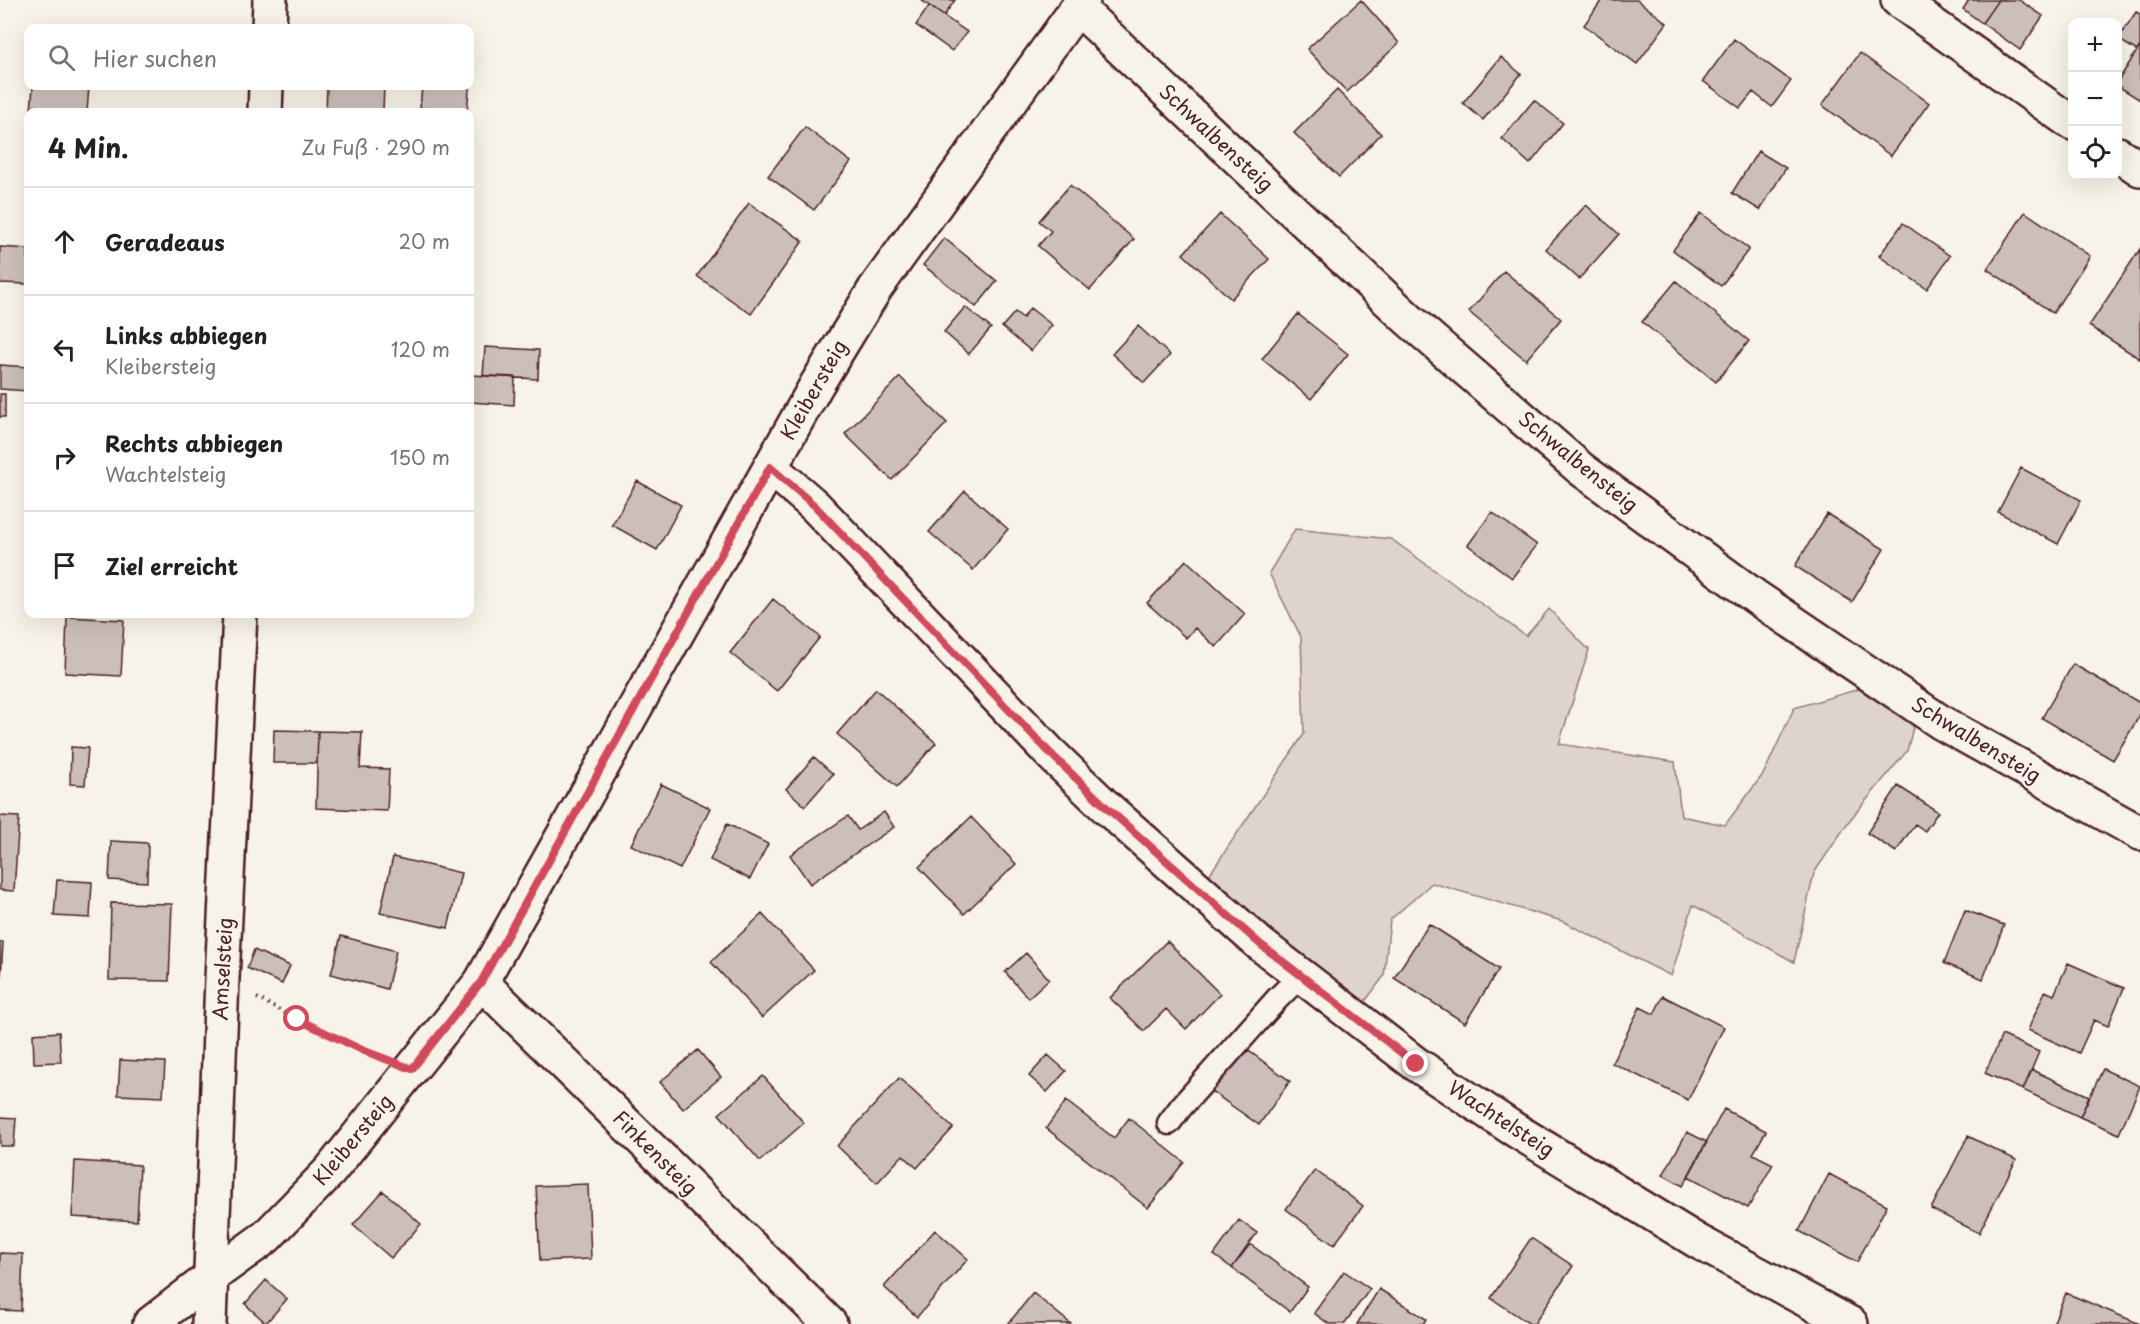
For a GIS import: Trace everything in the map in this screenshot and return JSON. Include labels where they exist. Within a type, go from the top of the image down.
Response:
[{"type":"street","points":[[269,24],[270,0]]},
{"type":"street","points":[[1898,0],[2068,119]]},
{"type":"street","name":"Kleibersteig","points":[[150,1324],[266,1237],[330,1171],[481,982],[817,384],[875,289],[1080,4]]},
{"type":"street","name":"Schwalbensteig","points":[[1080,4],[1408,319],[1581,469],[1757,598],[1942,723],[2140,833]]},
{"type":"street","points":[[265,108],[266,90]]},
{"type":"street","points":[[2122,157],[2140,169]]},
{"type":"street","name":"Wachtelsteig","points":[[770,467],[815,506],[1051,754],[1106,807],[1260,944],[1416,1064],[1512,1128],[1697,1241],[1851,1324]]},
{"type":"street","name":"Amselsteig","points":[[209,1324],[222,979],[240,618]]},
{"type":"street","name":"Finkensteig","points":[[481,982],[830,1324]]},
{"type":"lane","points":[[1169,1123],[1180,1107],[1301,975]]},
{"type":"path","points":[[222,979],[362,1050],[412,1069]]},
{"type":"shaded area","points":[[1295,529],[1391,539],[1526,636],[1549,609],[1589,650],[1559,744],[1675,762],[1681,816],[1725,825],[1764,773],[1794,708],[1876,684],[1917,712],[1907,751],[1849,821],[1814,873],[1794,962],[1693,905],[1671,976],[1562,921],[1432,883],[1390,920],[1384,976],[1358,1011],[1203,884],[1304,734],[1301,637],[1269,573]]},
{"type":"building","points":[[921,0],[955,0],[944,16]]},
{"type":"building","points":[[1361,0],[1399,43],[1347,92],[1307,49]]},
{"type":"building","points":[[1602,0],[1637,0],[1667,23],[1637,64],[1584,25]]},
{"type":"building","points":[[1969,0],[1998,0],[1982,23],[1963,9]]},
{"type":"building","points":[[1998,0],[2019,0],[2043,16],[2020,50],[1982,23]]},
{"type":"building","points":[[929,6],[967,32],[952,51],[916,25]]},
{"type":"building","points":[[2136,12],[2140,14],[2140,46],[2137,51],[2122,42],[2122,33]]},
{"type":"building","points":[[1734,39],[1791,81],[1772,107],[1753,92],[1740,108],[1703,81]]},
{"type":"building","points":[[2140,46],[2140,100],[2122,89],[2122,75]]},
{"type":"building","points":[[1860,53],[1929,103],[1891,156],[1822,105]]},
{"type":"building","points":[[1501,57],[1521,74],[1483,120],[1463,103]]},
{"type":"building","points":[[33,90],[89,90],[87,108],[31,108]]},
{"type":"building","points":[[327,90],[384,90],[383,108],[326,108]]},
{"type":"building","points":[[422,90],[469,90],[467,108],[420,108]]},
{"type":"building","points":[[1337,90],[1381,134],[1339,177],[1294,133]]},
{"type":"building","points":[[1534,100],[1563,123],[1530,164],[1502,139]]},
{"type":"building","points":[[805,127],[851,162],[814,210],[768,176]]},
{"type":"building","points":[[1758,151],[1786,168],[1760,210],[1732,193]]},
{"type":"building","points":[[1070,185],[1134,239],[1090,290],[1038,246],[1051,231],[1039,221]]},
{"type":"building","points":[[749,203],[803,241],[751,314],[697,276]]},
{"type":"building","points":[[1586,205],[1619,234],[1579,279],[1546,249]]},
{"type":"building","points":[[2025,212],[2090,256],[2053,313],[1987,269]]},
{"type":"building","points":[[1701,213],[1749,249],[1721,286],[1673,250]]},
{"type":"building","points":[[1220,214],[1269,259],[1231,299],[1183,254]]},
{"type":"building","points":[[1903,223],[1950,256],[1927,289],[1879,256]]},
{"type":"building","points":[[944,238],[997,281],[976,307],[923,265]]},
{"type":"building","points":[[0,247],[24,249],[24,284],[0,283]]},
{"type":"building","points":[[2140,249],[2140,359],[2089,326]]},
{"type":"building","points":[[1504,271],[1561,319],[1526,360],[1469,312]]},
{"type":"building","points":[[1676,281],[1749,341],[1716,382],[1642,322]]},
{"type":"building","points":[[965,307],[991,328],[969,354],[944,332]]},
{"type":"building","points":[[1030,308],[1052,325],[1031,351],[1002,327],[1015,312],[1023,318]]},
{"type":"building","points":[[1298,314],[1348,354],[1311,399],[1262,359]]},
{"type":"building","points":[[1138,326],[1170,355],[1144,383],[1112,354]]},
{"type":"building","points":[[485,347],[539,350],[538,379],[483,376]]},
{"type":"building","points":[[0,365],[24,367],[24,391],[0,389]]},
{"type":"building","points":[[474,375],[515,377],[514,405],[474,402]]},
{"type":"building","points":[[900,377],[947,423],[892,480],[845,434]]},
{"type":"building","points":[[0,394],[5,394],[5,417],[0,417]]},
{"type":"building","points":[[2021,468],[2081,500],[2058,544],[1998,512]]},
{"type":"building","points":[[637,481],[681,505],[657,550],[612,525]]},
{"type":"building","points":[[965,491],[1008,529],[973,570],[929,532]]},
{"type":"building","points":[[1492,512],[1537,545],[1512,578],[1468,545]]},
{"type":"building","points":[[1827,514],[1884,549],[1852,602],[1795,566]]},
{"type":"building","points":[[1186,560],[1245,614],[1216,647],[1195,628],[1186,638],[1147,603]]},
{"type":"building","points":[[773,599],[820,637],[777,691],[730,653]]},
{"type":"building","points":[[67,618],[124,620],[121,676],[65,673]]},
{"type":"building","points":[[2073,664],[2140,703],[2140,715],[2113,760],[2042,718]]},
{"type":"building","points":[[876,689],[936,743],[897,787],[837,734]]},
{"type":"building","points":[[274,730],[318,731],[317,763],[273,763]]},
{"type":"building","points":[[318,731],[362,732],[360,768],[389,769],[387,811],[316,808]]},
{"type":"building","points":[[71,747],[88,748],[85,785],[70,784]]},
{"type":"building","points":[[814,757],[833,774],[805,806],[786,789]]},
{"type":"building","points":[[661,784],[710,808],[680,869],[631,845]]},
{"type":"building","points":[[1898,786],[1938,812],[1925,831],[1915,824],[1896,852],[1867,833]]},
{"type":"building","points":[[884,812],[894,827],[810,884],[790,855],[848,816],[858,830]]},
{"type":"building","points":[[0,816],[19,817],[14,891],[0,890]]},
{"type":"building","points":[[971,817],[1016,864],[964,914],[919,867]]},
{"type":"building","points":[[727,824],[768,844],[750,879],[710,860]]},
{"type":"building","points":[[111,841],[148,843],[147,882],[109,880]]},
{"type":"building","points":[[393,857],[461,873],[448,928],[380,913]]},
{"type":"building","points":[[57,880],[92,882],[90,918],[54,916]]},
{"type":"building","points":[[111,903],[172,904],[169,981],[109,980]]},
{"type":"building","points":[[1965,910],[2004,925],[1983,979],[1944,963]]},
{"type":"building","points":[[762,914],[814,970],[762,1018],[711,962]]},
{"type":"building","points":[[1429,924],[1499,969],[1465,1023],[1394,978]]},
{"type":"building","points":[[341,936],[396,951],[387,989],[331,974]]},
{"type":"building","points":[[1167,941],[1220,994],[1186,1029],[1166,1009],[1144,1031],[1110,998]]},
{"type":"building","points":[[0,942],[3,942],[0,996]]},
{"type":"building","points":[[254,950],[290,966],[282,984],[247,968]]},
{"type":"building","points":[[1026,953],[1049,979],[1028,998],[1005,972]]},
{"type":"building","points":[[2068,963],[2124,988],[2108,1026],[2094,1020],[2079,1053],[2028,1030],[2045,991],[2054,995]]},
{"type":"building","points":[[1663,996],[1724,1027],[1688,1100],[1612,1063],[1640,1007],[1654,1014]]},
{"type":"building","points":[[59,1032],[61,1062],[34,1063],[33,1034]]},
{"type":"building","points":[[2002,1035],[2039,1052],[2023,1090],[1985,1073]]},
{"type":"building","points":[[1242,1046],[1290,1081],[1259,1125],[1211,1091]]},
{"type":"building","points":[[698,1050],[721,1077],[683,1109],[660,1082]]},
{"type":"building","points":[[1048,1055],[1066,1071],[1047,1092],[1029,1076]]},
{"type":"building","points":[[120,1060],[165,1062],[163,1097],[118,1095]]},
{"type":"building","points":[[2103,1069],[2140,1086],[2119,1134],[2080,1117]]},
{"type":"building","points":[[2032,1070],[2089,1096],[2080,1117],[2023,1090]]},
{"type":"building","points":[[763,1076],[804,1123],[760,1161],[719,1114]]},
{"type":"building","points":[[899,1078],[953,1128],[917,1168],[903,1155],[877,1183],[837,1146]]},
{"type":"building","points":[[1066,1101],[1114,1138],[1129,1118],[1184,1162],[1148,1208],[1046,1128]]},
{"type":"building","points":[[1724,1109],[1766,1131],[1753,1154],[1773,1164],[1748,1208],[1688,1176]]},
{"type":"building","points":[[0,1117],[16,1118],[14,1146],[0,1146]]},
{"type":"building","points":[[1687,1132],[1707,1142],[1683,1186],[1663,1175]]},
{"type":"building","points":[[1968,1136],[2016,1160],[1979,1233],[1931,1209]]},
{"type":"building","points":[[75,1161],[140,1165],[137,1221],[72,1217]]},
{"type":"building","points":[[1315,1170],[1363,1206],[1334,1245],[1286,1209]]},
{"type":"building","points":[[1829,1174],[1887,1205],[1857,1262],[1799,1231]]},
{"type":"building","points":[[588,1184],[591,1259],[540,1261],[536,1186]]},
{"type":"building","points":[[383,1191],[421,1224],[391,1258],[353,1225]]},
{"type":"building","points":[[1239,1220],[1257,1233],[1232,1268],[1214,1255]]},
{"type":"building","points":[[935,1230],[968,1259],[917,1317],[884,1287]]},
{"type":"building","points":[[1531,1238],[1573,1266],[1534,1324],[1530,1324],[1491,1298]]},
{"type":"building","points":[[1250,1244],[1308,1287],[1290,1312],[1232,1268]]},
{"type":"building","points":[[0,1253],[23,1254],[21,1311],[0,1310]]},
{"type":"building","points":[[1344,1271],[1370,1289],[1344,1324],[1329,1324],[1314,1313]]},
{"type":"building","points":[[266,1280],[287,1299],[266,1323],[245,1304]]},
{"type":"building","points":[[1379,1289],[1426,1319],[1423,1324],[1357,1324]]},
{"type":"building","points":[[1033,1293],[1071,1324],[1008,1324]]},
{"type":"building","points":[[2066,1293],[2140,1324],[2053,1324]]},
{"type":"route","points":[[297,1019],[362,1050],[412,1069],[481,982],[770,467],[815,506],[1051,754],[1106,807],[1260,944],[1416,1064]]}]
